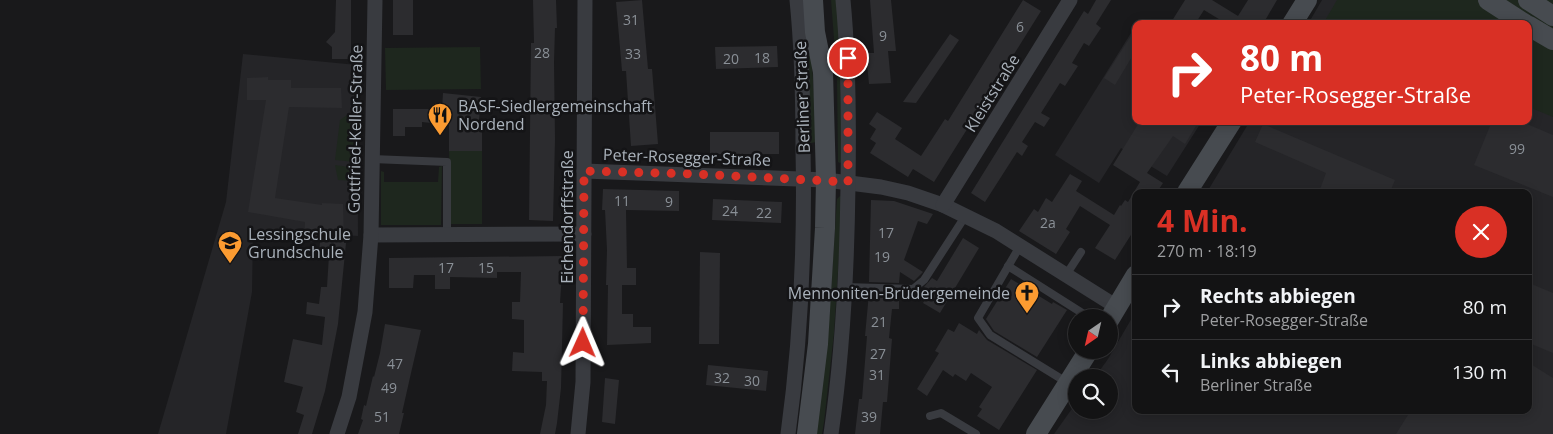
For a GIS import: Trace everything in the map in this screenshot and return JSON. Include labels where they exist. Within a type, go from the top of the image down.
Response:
[{"type":"main road","name":"Berliner Straße","points":[[813,0],[815,32],[823,72]]},
{"type":"main road","name":"Berliner Straße","points":[[807,434],[818,344],[825,228],[826,180],[823,72],[828,32],[826,0]]},
{"type":"main road","points":[[1294,20],[1307,0]]},
{"type":"main road","points":[[1488,0],[1519,20]]},
{"type":"main road","points":[[1528,0],[1553,16]]},
{"type":"main road","points":[[1532,28],[1553,40]]},
{"type":"main road","points":[[1189,189],[1229,125]]},
{"type":"main road","points":[[1116,309],[1132,282]]},
{"type":"main road","points":[[1036,434],[1068,383]]},
{"type":"street","name":"Gottfried-Keller-Straße","points":[[337,434],[349,396],[365,312],[371,235],[375,0]]},
{"type":"street","name":"Eichendorffstraße","points":[[578,434],[583,382],[585,0]]},
{"type":"street","name":"Berliner Straße","points":[[788,434],[795,385],[803,265],[803,99],[797,0]]},
{"type":"street","points":[[830,434],[841,346],[848,182],[849,88],[847,43],[842,0]]},
{"type":"street","name":"Kleiststraße","points":[[943,205],[1070,0]]},
{"type":"street","name":"Peter-Rosegger-Straße","points":[[584,171],[826,180],[899,191],[943,205],[996,231],[1066,275],[1107,309]]},
{"type":"street","points":[[371,235],[584,234]]},
{"type":"lane","points":[[372,159],[447,162],[447,235]]},
{"type":"lane","points":[[845,287],[914,289],[924,280],[966,216]]},
{"type":"lane","points":[[1020,246],[978,318],[990,335],[1068,383]]},
{"type":"lane","points":[[1066,275],[1081,252]]},
{"type":"lane","points":[[1008,266],[1076,309]]},
{"type":"lane","points":[[930,416],[941,413],[976,434]]},
{"type":"shaded area","points":[[808,0],[817,142],[811,143],[806,55]]},
{"type":"shaded area","points":[[831,0],[837,0],[840,53],[842,162],[840,163],[838,162],[837,78]]},
{"type":"shaded area","points":[[1322,0],[1553,0],[1553,434],[1054,434],[1068,414],[1068,419],[1118,419],[1118,369],[1101,369],[1108,359],[1118,359],[1118,342],[1132,318],[1132,414],[1532,414],[1532,189],[1209,189],[1248,125],[1532,125],[1532,20],[1310,20]]},
{"type":"shaded area","points":[[1337,0],[1553,0],[1553,117],[1532,108],[1532,20],[1325,20]]},
{"type":"shaded area","points":[[1132,31],[1132,125],[1199,125],[1167,176],[1121,148],[1099,183],[1055,155]]},
{"type":"shaded area","points":[[480,47],[481,89],[386,90],[385,48]]},
{"type":"shaded area","name":"Lessingschule Grundschule","points":[[243,54],[357,65],[358,236],[253,230],[252,292],[226,434],[158,434],[226,202]]},
{"type":"shaded area","points":[[347,115],[356,115],[356,162],[335,160],[340,120]]},
{"type":"shaded area","points":[[449,151],[482,151],[482,224],[451,224]]},
{"type":"shaded area","points":[[335,165],[356,168],[356,181],[338,180]]},
{"type":"shaded area","points":[[442,166],[441,225],[381,225],[381,171],[384,172],[384,182],[438,182],[439,167]]},
{"type":"shaded area","points":[[840,196],[845,198],[841,224],[834,333],[822,434],[814,434],[828,334],[837,199]]},
{"type":"building","points":[[336,0],[351,0],[351,59],[332,59],[332,47],[326,42],[335,32]]},
{"type":"building","points":[[393,0],[413,0],[413,35],[393,35]]},
{"type":"building","points":[[533,0],[556,0],[553,221],[529,220],[531,43],[534,43]]},
{"type":"building","points":[[642,0],[648,69],[652,69],[658,144],[631,146],[626,71],[622,71],[616,2]]},
{"type":"building","points":[[870,0],[891,0],[896,51],[888,51],[891,83],[869,84],[866,53],[874,53]]},
{"type":"building","points":[[1023,0],[1041,11],[934,182],[913,169],[908,177],[870,153],[876,143],[870,139],[876,129],[869,124],[877,112],[902,128],[895,139],[921,156],[945,119],[948,121]]},
{"type":"building","points":[[1096,0],[1111,0],[1096,24],[1101,28],[1089,46],[1084,43],[1072,63],[1078,66],[1065,86],[1060,83],[1041,113],[1050,118],[1044,127],[1035,122],[1022,142],[1028,146],[1022,156],[1017,152],[985,202],[971,193],[1084,11],[1088,14]]},
{"type":"building","points":[[1185,0],[1212,0],[1238,16],[1248,0],[1277,0],[1265,20],[1220,20],[1204,10],[1198,20],[1172,20]]},
{"type":"building","points":[[950,34],[959,40],[916,103],[903,102]]},
{"type":"building","points":[[1132,34],[1132,57],[1115,85],[1104,78]]},
{"type":"building","points":[[777,46],[778,67],[716,69],[715,47]]},
{"type":"building","points":[[268,77],[268,80],[291,80],[291,88],[341,88],[342,108],[289,107],[275,198],[322,205],[322,203],[343,204],[344,243],[346,243],[338,324],[325,391],[312,434],[298,434],[304,415],[296,412],[303,387],[284,382],[293,339],[322,345],[325,317],[306,314],[307,302],[319,304],[321,287],[327,287],[329,255],[319,255],[320,242],[304,241],[305,222],[248,212],[266,100],[247,100],[247,78]]},
{"type":"building","points":[[443,93],[481,97],[479,121],[482,122],[482,151],[449,151],[449,125],[422,122],[422,127],[405,127],[405,136],[393,136],[393,109],[442,109]]},
{"type":"building","points":[[1138,125],[1197,125],[1185,144],[1173,136],[1147,173],[1163,183],[1159,189],[1136,189],[1140,182],[1113,165]]},
{"type":"building","points":[[1263,125],[1265,125],[1395,180],[1391,189],[1320,189],[1326,173],[1255,142]]},
{"type":"building","points":[[1490,125],[1529,125],[1553,135],[1553,197],[1474,165]]},
{"type":"building","points":[[710,132],[779,132],[779,154],[710,154]]},
{"type":"building","points":[[1070,174],[1082,181],[1076,191],[1114,215],[1125,200],[1128,202],[1132,195],[1132,233],[1115,260],[1095,248],[1110,225],[1080,206],[1066,229],[1070,232],[1056,254],[1019,231],[1034,209],[1038,212],[1046,198],[1052,202]]},
{"type":"building","points":[[603,189],[679,191],[679,211],[626,210],[627,268],[636,268],[636,285],[622,285],[622,314],[633,314],[633,327],[651,327],[651,343],[607,345],[608,285],[606,285],[605,210],[602,210]]},
{"type":"building","points":[[713,199],[782,202],[781,223],[712,220]]},
{"type":"building","points":[[871,200],[894,201],[933,214],[927,224],[918,221],[904,260],[923,272],[914,281],[900,272],[899,283],[869,282]]},
{"type":"building","points":[[963,238],[979,248],[940,313],[923,303],[930,291],[924,287],[932,278],[937,281]]},
{"type":"building","points":[[700,252],[720,253],[719,344],[699,344]]},
{"type":"building","points":[[563,256],[560,303],[563,303],[561,388],[557,423],[555,434],[540,434],[546,405],[547,381],[542,381],[542,372],[512,371],[513,352],[524,353],[524,320],[512,319],[512,302],[520,302],[521,272],[497,272],[497,278],[450,277],[450,289],[435,289],[435,275],[414,275],[413,288],[389,288],[389,258]]},
{"type":"building","name":"Mennoniten-Brüdergemeinde","points":[[1011,279],[1052,304],[1053,302],[1067,310],[1037,357],[994,331],[986,319]]},
{"type":"building","points":[[1532,284],[1553,293],[1553,353],[1532,344]]},
{"type":"building","points":[[869,293],[899,294],[899,309],[892,309],[889,338],[892,339],[887,402],[883,402],[880,434],[855,434],[859,399],[862,399]]},
{"type":"building","points":[[959,323],[977,334],[979,330],[987,340],[1037,370],[999,430],[977,416],[982,409],[979,407],[992,387],[971,373],[966,381],[955,374],[953,377],[943,370],[927,396],[917,389],[939,353],[935,351],[948,329],[954,332]]},
{"type":"building","points":[[385,324],[421,330],[399,434],[358,434],[363,420],[361,419],[364,405],[366,406],[380,353]]},
{"type":"building","points":[[708,365],[768,371],[766,391],[706,385]]},
{"type":"building","points":[[1532,365],[1553,378],[1553,434],[1396,434],[1408,414],[1532,414]]},
{"type":"building","points":[[605,378],[619,380],[615,424],[602,422]]},
{"type":"place","name":"BASF-Siedlergemeinschaft Nordend","points":[[440,136]]},
{"type":"place","name":"Lessingschule Grundschule","points":[[230,264]]},
{"type":"place","name":"Mennoniten-Brüdergemeinde","points":[[1027,314]]},
{"type":"route","points":[[583,343],[584,171],[695,174],[848,182],[848,58]]}]
